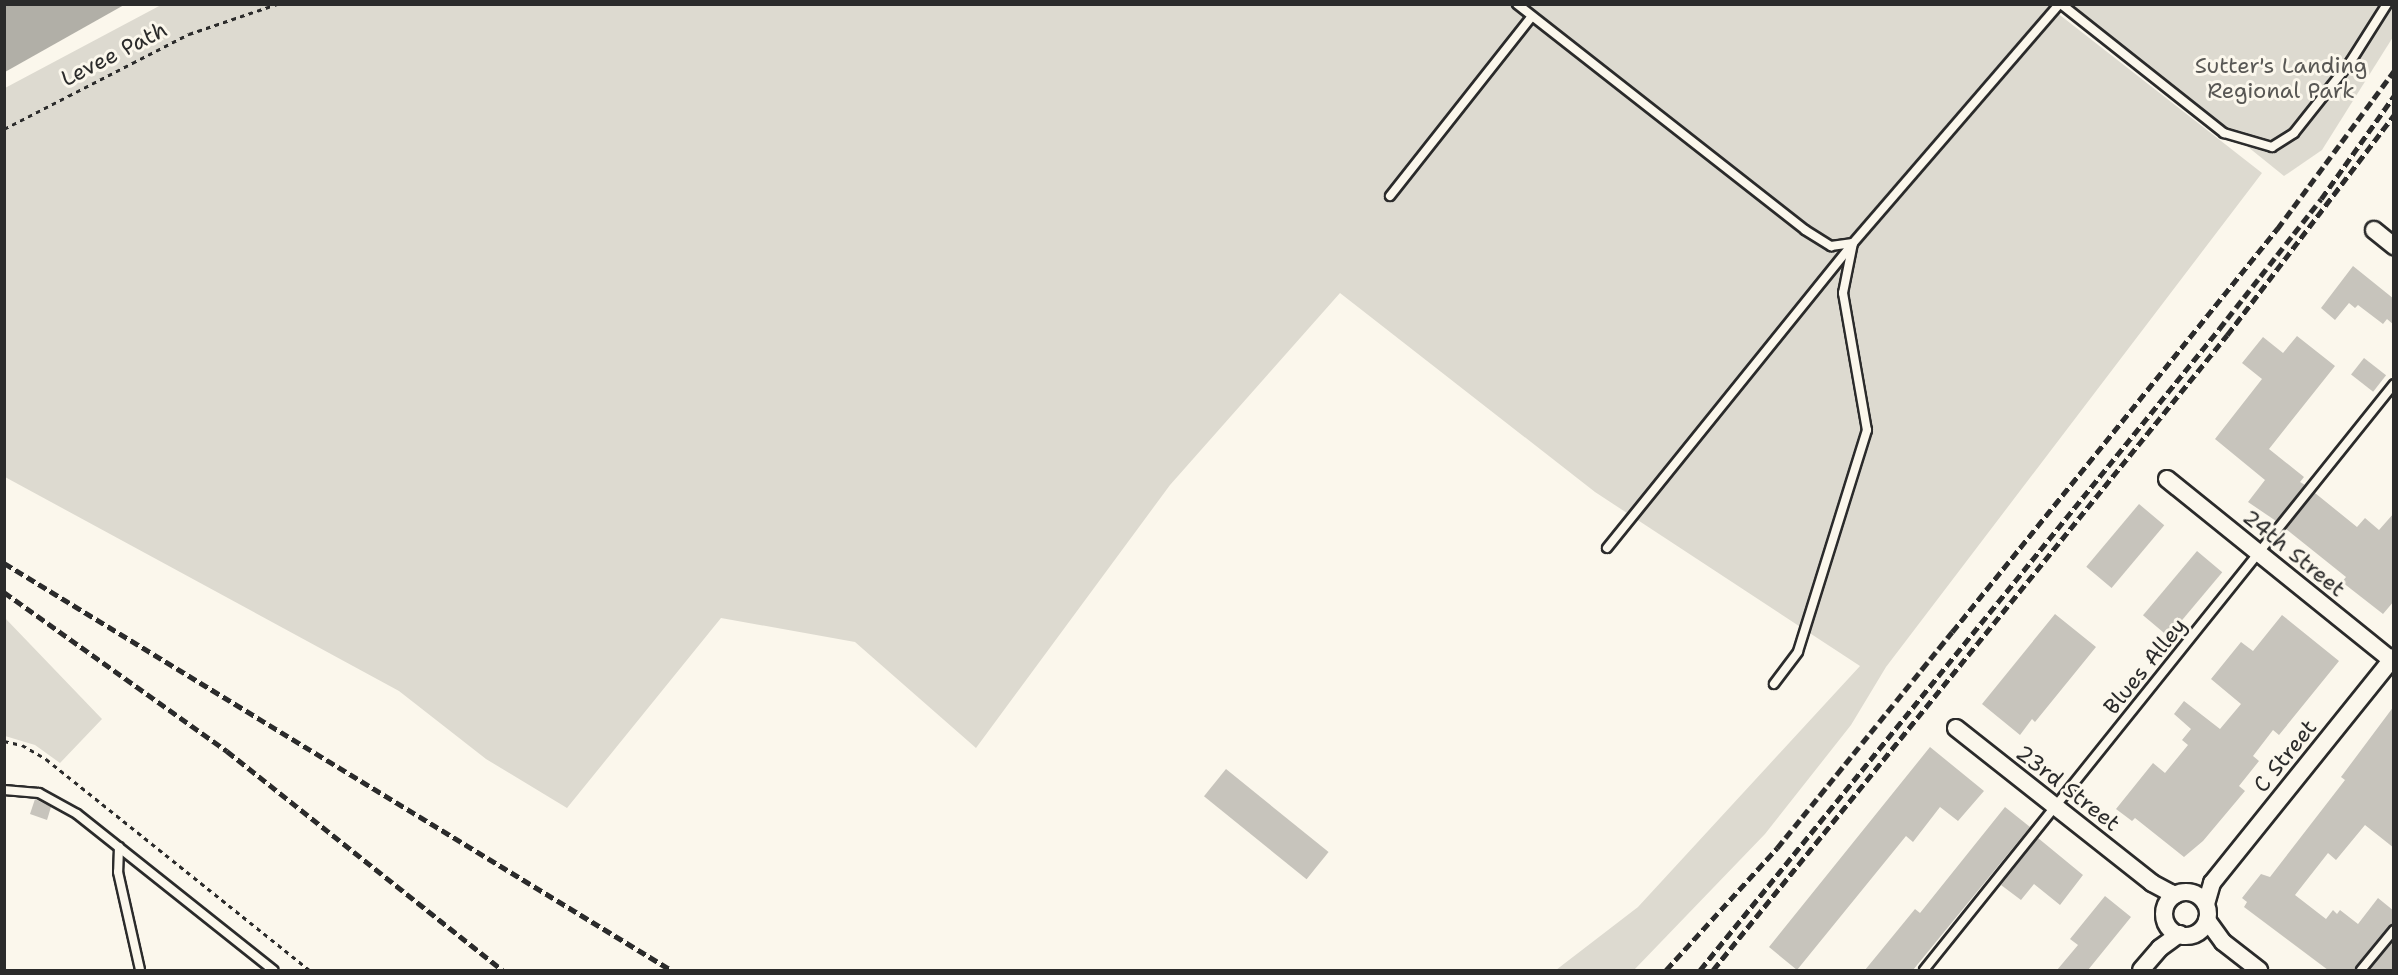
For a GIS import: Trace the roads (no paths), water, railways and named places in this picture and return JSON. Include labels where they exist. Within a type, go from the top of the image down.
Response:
[{"type":"street","points":[[2374,230],[2394,246]]},
{"type":"street","name":"24th Street","points":[[2167,479],[2393,660]]},
{"type":"street","name":"C Street","points":[[2175,911],[2212,883],[2393,660]]},
{"type":"street","name":"23rd Street","points":[[1956,728],[2152,883],[2175,911],[2206,912]]},
{"type":"street","name":"C Street","points":[[2206,912],[2212,883]]},
{"type":"street","points":[[2141,970],[2160,948],[2175,911],[2196,933],[2223,942],[2259,970]]},
{"type":"street","points":[[2196,933],[2206,912]]},
{"type":"street","points":[[2206,912],[2223,942]]},
{"type":"lane","points":[[1518,4],[1805,230],[1831,246],[1853,243]]},
{"type":"lane","points":[[1607,548],[1853,243],[2060,4],[2224,134],[2272,147],[2294,133],[2351,61],[2387,4]]},
{"type":"lane","points":[[1390,196],[1532,16]]},
{"type":"lane","points":[[1774,684],[1798,652],[1867,430],[1843,293],[1853,243]]},
{"type":"lane","name":"Blues Alley","points":[[1924,970],[2258,553],[2344,439],[2394,384]]},
{"type":"lane","points":[[4,790],[29,790],[51,798],[119,847],[273,970]]},
{"type":"lane","points":[[119,847],[118,872],[141,970]]},
{"type":"lane","points":[[2361,970],[2394,930]]},
{"type":"railway","points":[[1666,970],[1777,848],[1952,632],[2277,229],[2394,71]]},
{"type":"railway","points":[[1700,970],[2219,329],[2321,199],[2394,96]]},
{"type":"railway","points":[[1713,970],[2227,335],[2394,115]]},
{"type":"railway","points":[[4,563],[671,970]]},
{"type":"railway","points":[[4,592],[227,751],[502,970]]},
{"type":"park label","name":"Sutter's Landing Regional Park","points":[[2281,78]]}]
